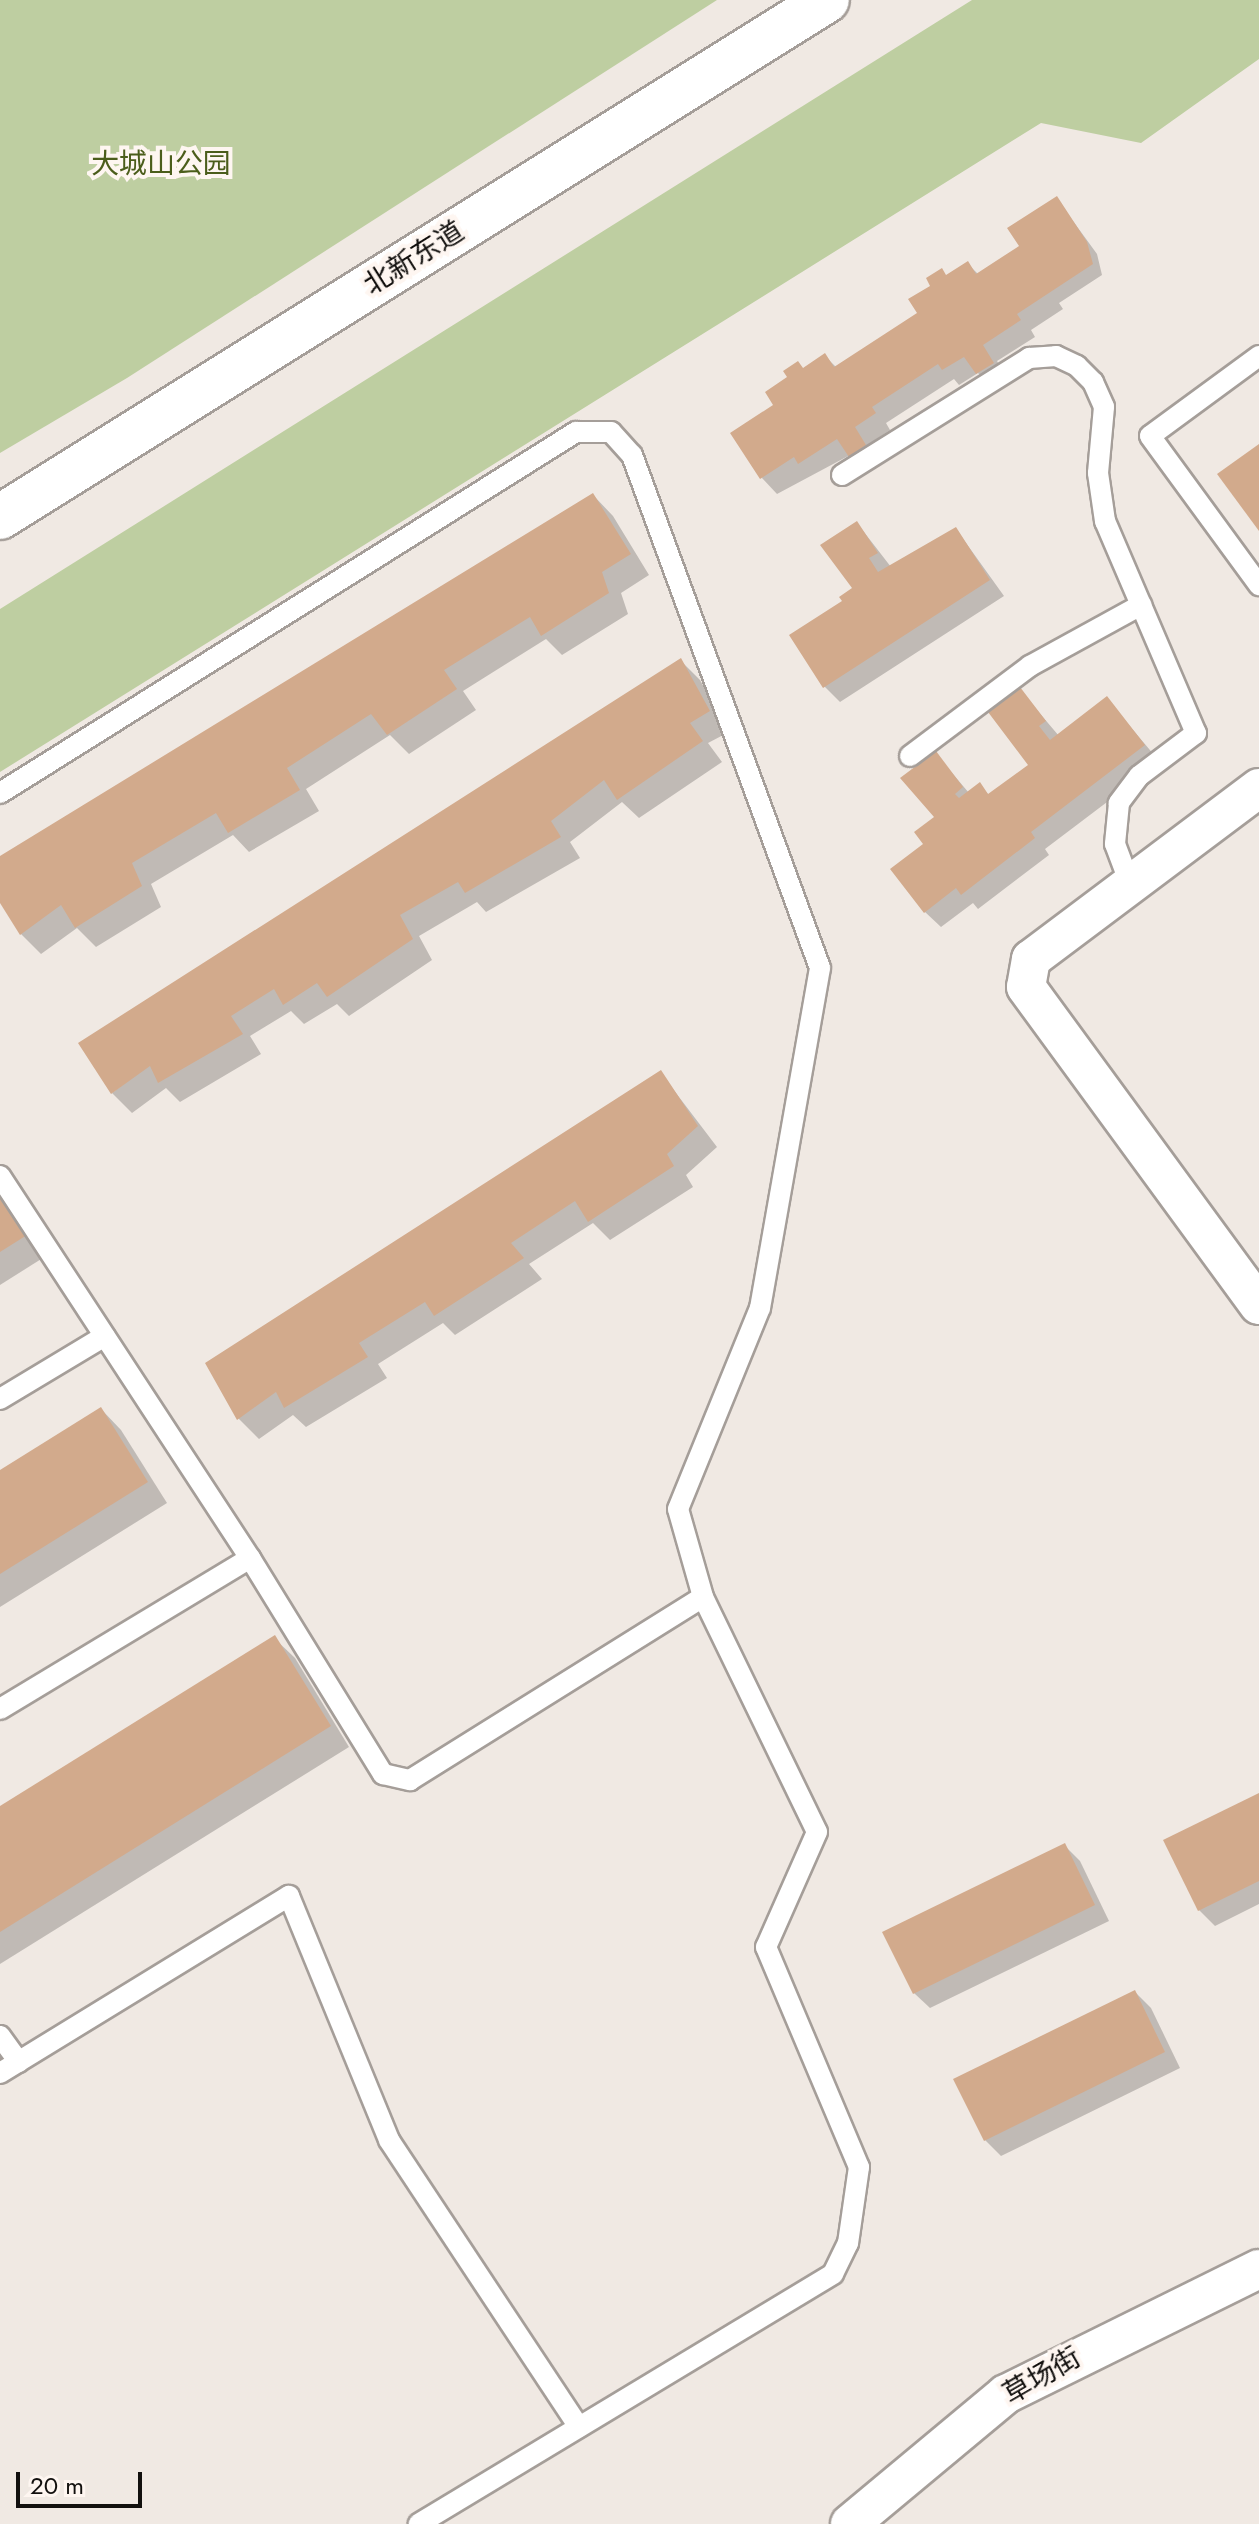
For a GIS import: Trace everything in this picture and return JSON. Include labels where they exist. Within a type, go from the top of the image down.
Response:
[{"type":"main road","name":"北新东道","points":[[0,517],[827,0]]},
{"type":"street","points":[[1257,1299],[1026,987],[1031,959],[1259,788]]},
{"type":"street","name":"草场街","points":[[850,2524],[1006,2394],[1259,2269]]},
{"type":"lane","points":[[1259,356],[1150,436],[1259,585]]},
{"type":"lane","points":[[842,475],[1009,366],[1029,358],[1067,361],[1093,382],[1104,407],[1098,473],[1105,521],[1196,733],[1139,776],[1119,803],[1115,844],[1130,884]]},
{"type":"lane","points":[[0,793],[576,432],[611,432],[632,455],[820,968],[760,1308],[678,1509],[703,1597],[817,1832],[766,1947],[859,2167],[848,2243],[833,2274],[418,2524]]},
{"type":"lane","points":[[910,756],[1030,666],[1141,605]]},
{"type":"lane","points":[[0,1176],[250,1558],[383,1774],[410,1780],[703,1597]]},
{"type":"lane","points":[[0,1399],[105,1336]]},
{"type":"lane","points":[[0,1709],[250,1558]]},
{"type":"lane","points":[[0,2073],[289,1896],[389,2140],[579,2427]]},
{"type":"lane","points":[[0,2036],[19,2062]]},
{"type":"green space","name":"大城山公园","points":[[0,0],[717,0],[127,378],[0,453]]},
{"type":"green space","points":[[972,0],[1259,0],[1259,59],[1141,143],[1041,123],[0,772],[0,609]]},
{"type":"building","points":[[1057,196],[1087,242],[1093,264],[1017,314],[1021,320],[983,345],[994,363],[976,374],[964,357],[942,370],[938,364],[872,407],[876,413],[855,427],[866,445],[849,457],[837,439],[798,464],[794,457],[760,479],[730,433],[773,405],[765,392],[787,377],[783,371],[798,361],[803,368],[825,353],[834,367],[917,313],[908,299],[930,286],[926,278],[942,268],[946,275],[968,261],[976,274],[1019,246],[1007,228]]},
{"type":"building","points":[[1259,444],[1259,531],[1217,474]]},
{"type":"building","points":[[593,493],[631,554],[602,572],[609,593],[541,636],[530,617],[444,670],[457,689],[387,735],[371,714],[287,768],[300,790],[228,833],[216,813],[132,863],[142,886],[75,928],[61,905],[20,935],[0,903],[0,856]]},
{"type":"building","points":[[857,521],[878,553],[869,558],[878,572],[956,527],[990,580],[823,688],[789,635],[842,601],[839,597],[852,588],[820,545]]},
{"type":"building","points":[[681,658],[710,711],[690,723],[703,741],[617,800],[604,780],[551,821],[561,837],[465,893],[458,882],[400,915],[413,939],[327,997],[317,983],[283,1005],[274,989],[231,1016],[243,1034],[158,1083],[150,1066],[111,1094],[78,1043]]},
{"type":"building","points":[[1020,687],[1046,721],[1039,726],[1050,740],[1107,696],[1145,745],[1031,832],[1035,838],[961,895],[956,888],[924,913],[890,869],[923,844],[914,832],[934,817],[900,778],[936,751],[963,787],[955,794],[959,798],[980,782],[988,794],[1028,765],[988,712]]},
{"type":"building","points":[[661,1070],[698,1126],[667,1154],[674,1166],[588,1222],[575,1201],[511,1243],[524,1258],[434,1316],[425,1302],[359,1343],[368,1357],[284,1408],[276,1392],[237,1420],[205,1363]]},
{"type":"building","points":[[0,1191],[27,1235],[0,1252]]},
{"type":"building","points":[[101,1407],[148,1482],[0,1574],[0,1470]]},
{"type":"building","points":[[275,1635],[331,1726],[0,1932],[0,1806]]},
{"type":"building","points":[[1259,1793],[1259,1881],[1198,1911],[1163,1840]]},
{"type":"building","points":[[1065,1843],[1095,1905],[913,1994],[882,1932]]},
{"type":"building","points":[[1135,1990],[1165,2052],[984,2141],[953,2079]]}]
